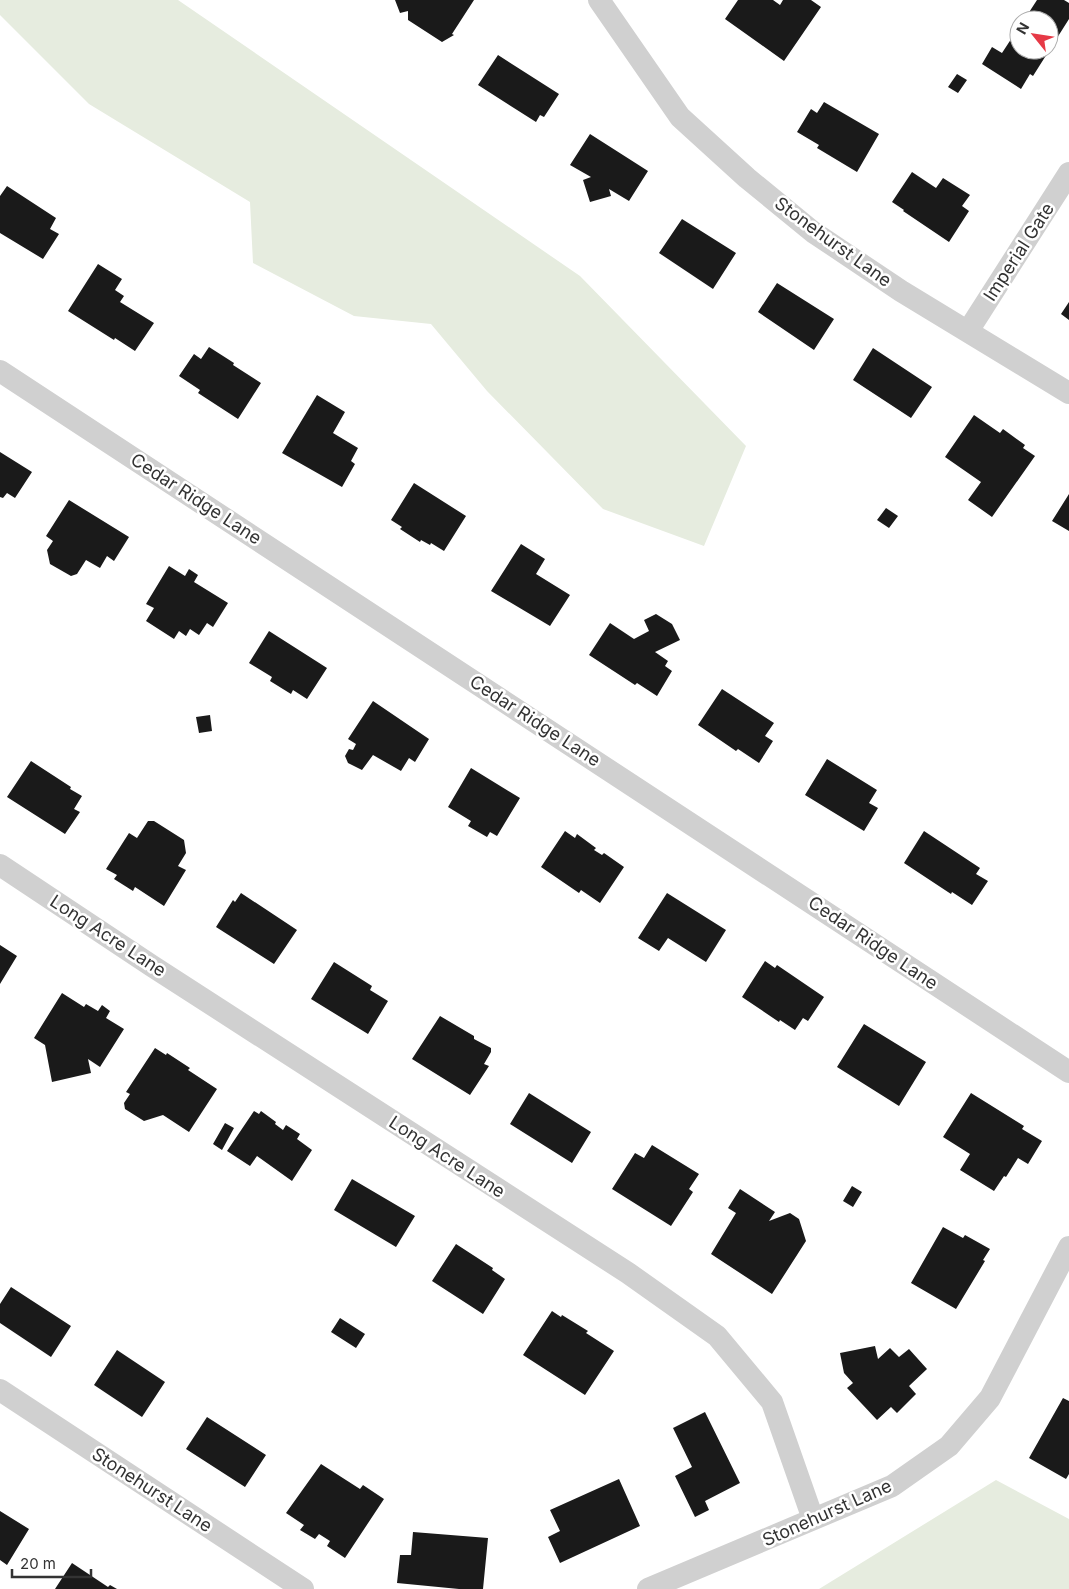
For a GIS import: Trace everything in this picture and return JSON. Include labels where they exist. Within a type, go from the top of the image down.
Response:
[{"type":"street","name":"Stonehurst Lane","points":[[598,0],[680,117],[747,178],[812,232],[901,291],[1069,393]]},
{"type":"street","name":"Imperial Gate","points":[[968,331],[1069,173]]},
{"type":"street","name":"Cedar Ridge Lane","points":[[0,371],[1069,1072]]},
{"type":"street","name":"Long Acre Lane","points":[[0,865],[152,966],[628,1273],[717,1336],[772,1402],[813,1519]]},
{"type":"street","name":"Stonehurst Lane","points":[[648,1589],[742,1551],[892,1486],[948,1446],[990,1398],[1069,1247]]},
{"type":"street","name":"Stonehurst Lane","points":[[0,1390],[303,1589]]},
{"type":"shaded area","points":[[0,0],[178,0],[580,276],[746,446],[704,546],[603,509],[487,391],[431,324],[354,316],[253,263],[250,202],[89,104],[0,15]]},
{"type":"shaded area","points":[[996,1480],[1069,1519],[1069,1589],[819,1589]]},
{"type":"building","points":[[395,0],[474,0],[452,34],[454,35],[442,42],[408,20],[408,11],[400,13]]},
{"type":"building","points":[[738,0],[773,0],[780,5],[783,0],[811,0],[821,7],[784,61],[725,19]]},
{"type":"building","points":[[1037,0],[1064,0],[1069,3],[1069,19],[1059,35],[1059,10],[1030,10]]},
{"type":"building","points":[[1009,42],[1009,60],[1043,60],[1033,76],[1030,74],[1021,89],[982,64],[992,47],[1002,53]]},
{"type":"building","points":[[498,55],[559,94],[544,117],[540,115],[536,122],[478,85]]},
{"type":"building","points":[[957,74],[967,80],[958,93],[948,87]]},
{"type":"building","points":[[824,102],[879,134],[857,172],[817,148],[819,145],[797,132],[811,109],[817,113]]},
{"type":"building","points":[[590,134],[648,171],[629,201],[609,189],[611,196],[590,202],[583,180],[591,177],[570,165]]},
{"type":"building","points":[[912,172],[936,188],[943,178],[970,195],[962,206],[969,211],[949,242],[892,202]]},
{"type":"building","points":[[7,186],[56,218],[50,229],[59,234],[43,259],[0,233],[0,196]]},
{"type":"building","points":[[682,219],[736,253],[713,289],[659,253]]},
{"type":"building","points":[[98,264],[122,279],[115,290],[124,296],[120,302],[154,323],[135,351],[68,311]]},
{"type":"building","points":[[777,283],[834,319],[814,350],[758,312]]},
{"type":"building","points":[[1069,302],[1069,320],[1061,314]]},
{"type":"building","points":[[209,347],[261,383],[238,419],[198,393],[200,390],[179,376],[194,354],[201,359]]},
{"type":"building","points":[[873,348],[932,387],[911,418],[853,380]]},
{"type":"building","points":[[317,395],[345,412],[333,433],[358,448],[351,461],[355,464],[342,487],[282,453]]},
{"type":"building","points":[[974,415],[1000,433],[1003,429],[1025,445],[1023,448],[1035,456],[992,517],[968,500],[981,482],[945,457]]},
{"type":"building","points":[[0,452],[32,472],[15,498],[7,493],[3,498],[0,497]]},
{"type":"building","points":[[414,483],[466,516],[444,551],[431,543],[430,545],[421,540],[420,542],[400,529],[402,527],[391,520]]},
{"type":"building","points":[[1069,494],[1069,531],[1052,521]]},
{"type":"building","points":[[69,500],[129,537],[114,561],[107,556],[100,568],[86,560],[77,574],[71,576],[50,564],[47,550],[53,541],[46,536]]},
{"type":"building","points":[[886,508],[898,516],[889,528],[877,520]]},
{"type":"building","points":[[521,544],[545,559],[536,574],[570,595],[550,626],[491,591]]},
{"type":"building","points":[[169,566],[185,576],[189,569],[198,575],[194,582],[228,603],[213,627],[207,623],[199,635],[190,629],[186,636],[179,631],[174,639],[146,621],[154,608],[146,604]]},
{"type":"building","points":[[656,614],[672,624],[680,640],[655,652],[668,661],[665,666],[672,671],[657,696],[637,683],[635,685],[589,655],[610,623],[634,639],[649,631],[644,620]]},
{"type":"building","points":[[269,631],[327,668],[307,699],[293,690],[291,694],[270,681],[272,677],[249,663]]},
{"type":"building","points":[[722,689],[774,723],[765,736],[773,741],[759,763],[738,749],[736,751],[698,725]]},
{"type":"building","points":[[373,701],[429,739],[415,762],[409,758],[401,771],[373,755],[362,770],[348,763],[345,756],[349,749],[353,750],[356,744],[348,739]]},
{"type":"building","points":[[210,715],[212,731],[199,733],[196,717]]},
{"type":"building","points":[[827,759],[877,790],[869,803],[878,808],[864,831],[805,795]]},
{"type":"building","points":[[31,761],[82,796],[74,809],[80,812],[65,834],[7,797]]},
{"type":"building","points":[[471,768],[520,798],[497,836],[490,832],[487,837],[468,826],[471,821],[448,807]]},
{"type":"building","points":[[148,821],[154,821],[184,840],[186,853],[178,866],[186,870],[164,906],[135,887],[133,891],[114,879],[117,875],[106,869],[129,833],[137,838]]},
{"type":"building","points":[[565,831],[575,838],[577,834],[596,848],[594,850],[602,855],[604,853],[624,867],[600,903],[581,890],[579,893],[541,867]]},
{"type":"building","points":[[924,831],[980,868],[976,874],[988,881],[972,905],[952,892],[951,894],[904,863]]},
{"type":"building","points":[[241,893],[297,930],[274,964],[216,927],[233,900],[235,902]]},
{"type":"building","points":[[667,893],[726,930],[706,962],[668,938],[659,951],[638,938]]},
{"type":"building","points":[[0,945],[17,956],[0,984]]},
{"type":"building","points":[[765,961],[775,968],[777,965],[824,997],[808,1021],[803,1018],[795,1030],[780,1020],[779,1022],[742,997]]},
{"type":"building","points":[[334,962],[372,986],[370,990],[388,1001],[368,1034],[311,999]]},
{"type":"building","points":[[62,993],[84,1007],[86,1004],[98,1011],[102,1005],[110,1011],[106,1018],[124,1029],[100,1067],[88,1059],[91,1073],[52,1082],[45,1045],[34,1038]]},
{"type":"building","points":[[440,1016],[491,1048],[491,1052],[484,1064],[489,1066],[470,1095],[412,1059]]},
{"type":"building","points":[[864,1024],[926,1062],[899,1106],[837,1067]]},
{"type":"building","points":[[155,1048],[166,1055],[167,1053],[190,1068],[188,1070],[217,1089],[189,1132],[163,1115],[144,1121],[125,1109],[124,1103],[130,1094],[126,1092]]},
{"type":"building","points":[[529,1093],[591,1132],[572,1163],[510,1124]]},
{"type":"building","points":[[971,1093],[1024,1126],[1022,1129],[1042,1141],[1028,1164],[1018,1158],[994,1191],[960,1170],[970,1154],[943,1137]]},
{"type":"building","points":[[254,1111],[259,1114],[261,1111],[283,1130],[286,1125],[300,1134],[297,1139],[312,1150],[292,1181],[257,1156],[250,1166],[227,1151]]},
{"type":"building","points":[[225,1123],[234,1128],[222,1150],[213,1144]]},
{"type":"building","points":[[652,1145],[699,1174],[689,1189],[693,1192],[671,1226],[612,1189],[635,1153],[644,1158]]},
{"type":"building","points":[[352,1179],[415,1216],[396,1247],[334,1210]]},
{"type":"building","points":[[852,1186],[862,1192],[853,1207],[843,1201]]},
{"type":"building","points":[[740,1189],[775,1212],[769,1221],[790,1213],[799,1219],[806,1241],[772,1294],[711,1254],[736,1213],[728,1208]]},
{"type":"building","points":[[943,1227],[963,1238],[965,1235],[990,1249],[983,1260],[985,1261],[956,1309],[911,1283]]},
{"type":"building","points":[[456,1244],[493,1268],[492,1270],[505,1279],[483,1314],[432,1281]]},
{"type":"building","points":[[11,1287],[71,1326],[51,1357],[0,1323],[0,1304]]},
{"type":"building","points":[[552,1311],[588,1331],[586,1333],[614,1351],[585,1395],[523,1355]]},
{"type":"building","points":[[340,1318],[365,1334],[356,1348],[331,1332]]},
{"type":"building","points":[[875,1346],[878,1359],[890,1348],[899,1357],[909,1349],[927,1369],[909,1386],[916,1394],[897,1413],[891,1407],[877,1420],[847,1388],[853,1383],[844,1373],[840,1353]]},
{"type":"building","points":[[117,1350],[165,1382],[142,1417],[94,1385]]},
{"type":"building","points":[[1063,1398],[1069,1401],[1069,1474],[1066,1479],[1029,1458]]},
{"type":"building","points":[[705,1412],[740,1483],[705,1501],[709,1510],[695,1517],[675,1476],[692,1467],[673,1428]]},
{"type":"building","points":[[207,1417],[266,1455],[245,1487],[186,1449]]},
{"type":"building","points":[[321,1464],[360,1489],[363,1485],[384,1499],[345,1558],[327,1546],[330,1541],[319,1534],[315,1539],[300,1530],[304,1525],[286,1513]]},
{"type":"building","points":[[619,1479],[640,1526],[560,1563],[548,1537],[560,1531],[550,1510]]},
{"type":"building","points":[[0,1511],[29,1529],[7,1565],[0,1560]]},
{"type":"building","points":[[413,1532],[488,1538],[483,1589],[459,1589],[397,1583],[400,1555],[411,1555]]},
{"type":"building","points":[[72,1563],[108,1587],[110,1585],[117,1589],[55,1589]]}]
